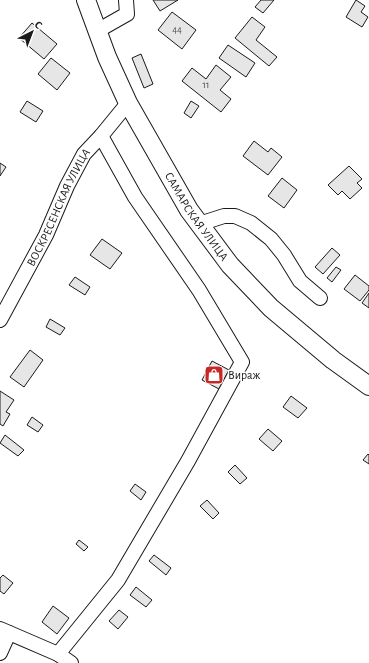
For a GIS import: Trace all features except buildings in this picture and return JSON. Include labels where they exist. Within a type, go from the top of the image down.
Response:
[{"type":"main road","name":"САМАРСКАЯ УЛИЦА","points":[[86,0],[106,57],[128,103],[188,210],[230,265],[271,308],[333,360],[369,386]]},
{"type":"street","points":[[97,31],[127,14],[126,0]]},
{"type":"street","name":"ВОСКРЕСЕНСКАЯ УЛИЦА","points":[[0,320],[46,235],[67,186],[84,154],[128,103]]},
{"type":"street","points":[[58,654],[118,580],[188,461],[242,362],[199,290],[135,197],[101,136]]},
{"type":"street","points":[[199,224],[224,216],[235,216],[251,223],[271,239],[284,255],[300,281],[320,298]]},
{"type":"street","points":[[0,653],[4,631],[58,654],[71,663]]},
{"type":"place","name":"Вираж","points":[[214,375]]}]
